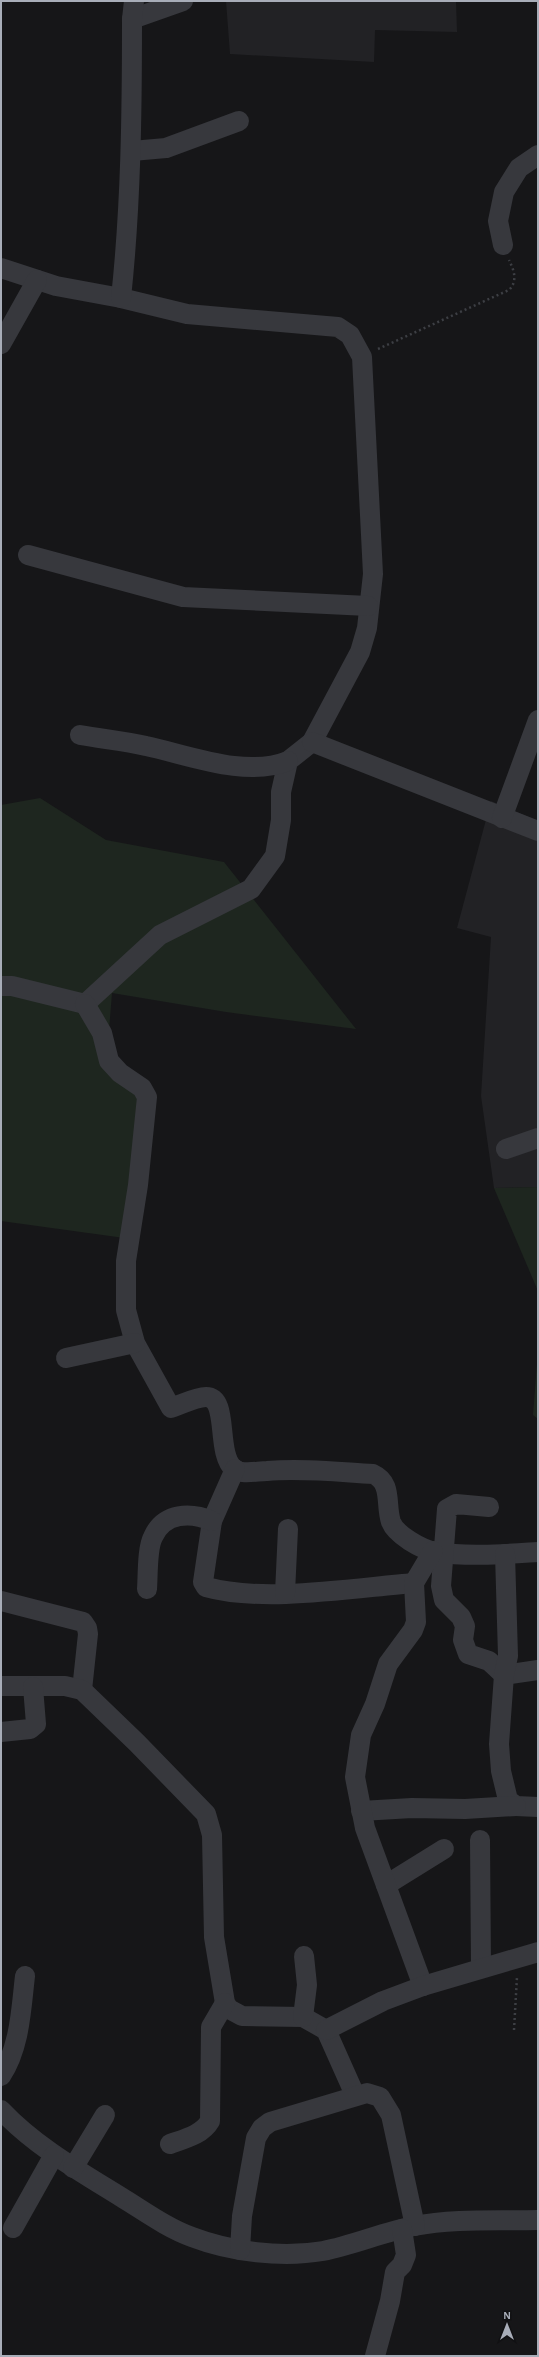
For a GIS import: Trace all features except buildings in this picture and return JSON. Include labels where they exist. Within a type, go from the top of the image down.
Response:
[{"type":"street","points":[[122,298],[129,224],[132,151],[133,10],[183,1]]},
{"type":"street","points":[[132,151],[166,148],[239,121]]},
{"type":"street","points":[[503,245],[498,221],[504,192],[519,168],[538,155]]},
{"type":"street","points":[[1,268],[56,286],[122,298],[187,314],[338,327],[350,335],[362,357],[367,490],[373,574],[368,606],[367,628],[360,652],[312,742],[288,761],[270,766],[220,764],[146,746],[80,735]]},
{"type":"street","points":[[1,344],[37,280]]},
{"type":"street","points":[[28,555],[183,597],[368,606]]},
{"type":"street","points":[[502,818],[538,720]]},
{"type":"street","points":[[312,742],[538,831]]},
{"type":"street","points":[[85,1004],[160,935],[251,889],[275,856],[281,820],[281,792],[288,761]]},
{"type":"street","points":[[1,986],[12,986],[85,1004],[102,1032],[109,1061],[120,1073],[142,1088],[147,1097],[138,1185],[126,1261],[126,1310],[135,1343],[171,1408],[207,1397],[217,1405],[222,1419],[222,1446],[226,1458],[235,1469],[244,1472],[291,1469],[373,1474],[385,1483],[391,1521],[395,1530],[400,1536],[438,1552],[505,1554],[538,1552]]},
{"type":"street","points":[[506,1149],[538,1138]]},
{"type":"street","points":[[66,1358],[135,1343]]},
{"type":"street","points":[[235,1469],[212,1521],[203,1585],[221,1592],[285,1594],[414,1583]]},
{"type":"street","points":[[489,1507],[456,1504],[447,1509],[438,1552],[440,1586],[444,1600],[461,1618],[465,1626],[463,1640],[468,1654],[489,1661],[504,1675]]},
{"type":"street","points":[[147,1589],[152,1537],[159,1528],[175,1516],[198,1515],[212,1521]]},
{"type":"street","points":[[285,1594],[288,1529]]},
{"type":"street","points":[[423,1986],[361,1812],[355,1777],[357,1750],[363,1729],[375,1704],[388,1664],[413,1630],[416,1622],[414,1583],[438,1552]]},
{"type":"street","points":[[505,1554],[508,1656],[504,1675],[499,1744],[501,1771],[508,1800],[516,1806]]},
{"type":"street","points":[[1,1601],[83,1622],[87,1628],[88,1634],[82,1690]]},
{"type":"street","points":[[504,1675],[538,1670]]},
{"type":"street","points":[[1,1686],[65,1686],[82,1690],[137,1743],[206,1814],[212,1836],[214,1937],[225,2003],[229,2009],[242,2016],[303,2017],[326,2030],[355,2095]]},
{"type":"street","points":[[1,1732],[30,1729],[36,1724],[33,1687]]},
{"type":"street","points":[[361,1812],[412,1808],[471,1809],[516,1806],[538,1807]]},
{"type":"street","points":[[480,1840],[482,1968]]},
{"type":"street","points":[[386,1885],[444,1849]]},
{"type":"street","points":[[326,2030],[383,2001],[423,1986],[538,1952]]},
{"type":"street","points":[[303,2017],[306,1985],[304,1956]]},
{"type":"street","points":[[1,2076],[12,2055],[18,2035],[25,1976]]},
{"type":"street","points":[[170,2144],[199,2133],[206,2128],[210,2121],[211,2027],[225,2003]]},
{"type":"street","points":[[240,2250],[246,2185],[256,2138],[262,2128],[270,2122],[316,2110],[355,2095],[367,2093],[380,2097],[391,2115],[408,2227],[406,2255],[402,2265],[395,2272],[390,2301],[375,2356]]},
{"type":"street","points":[[1,2110],[18,2128],[54,2155],[154,2218],[192,2237],[240,2250],[291,2253],[323,2251],[408,2227],[464,2222],[538,2220]]},
{"type":"street","points":[[73,2168],[105,2115]]},
{"type":"street","points":[[13,2228],[54,2155]]},
{"type":"path","points":[[362,357],[509,290],[514,286],[515,280],[503,245]]},
{"type":"path","points":[[514,2030],[518,1959]]},
{"type":"shaded area","points":[[226,1],[456,1],[457,32],[375,30],[374,62],[230,54]]},
{"type":"shaded area","points":[[40,798],[106,840],[224,862],[356,1029],[226,1012],[112,993],[106,1068],[144,1099],[139,1240],[1,1221],[1,805]]},
{"type":"shaded area","points":[[491,801],[538,821],[538,1187],[494,1188],[481,1096],[491,937],[457,928]]},
{"type":"shaded area","points":[[538,1187],[538,1291],[494,1188]]},
{"type":"shaded area","points":[[538,1350],[538,1419],[533,1415]]}]
